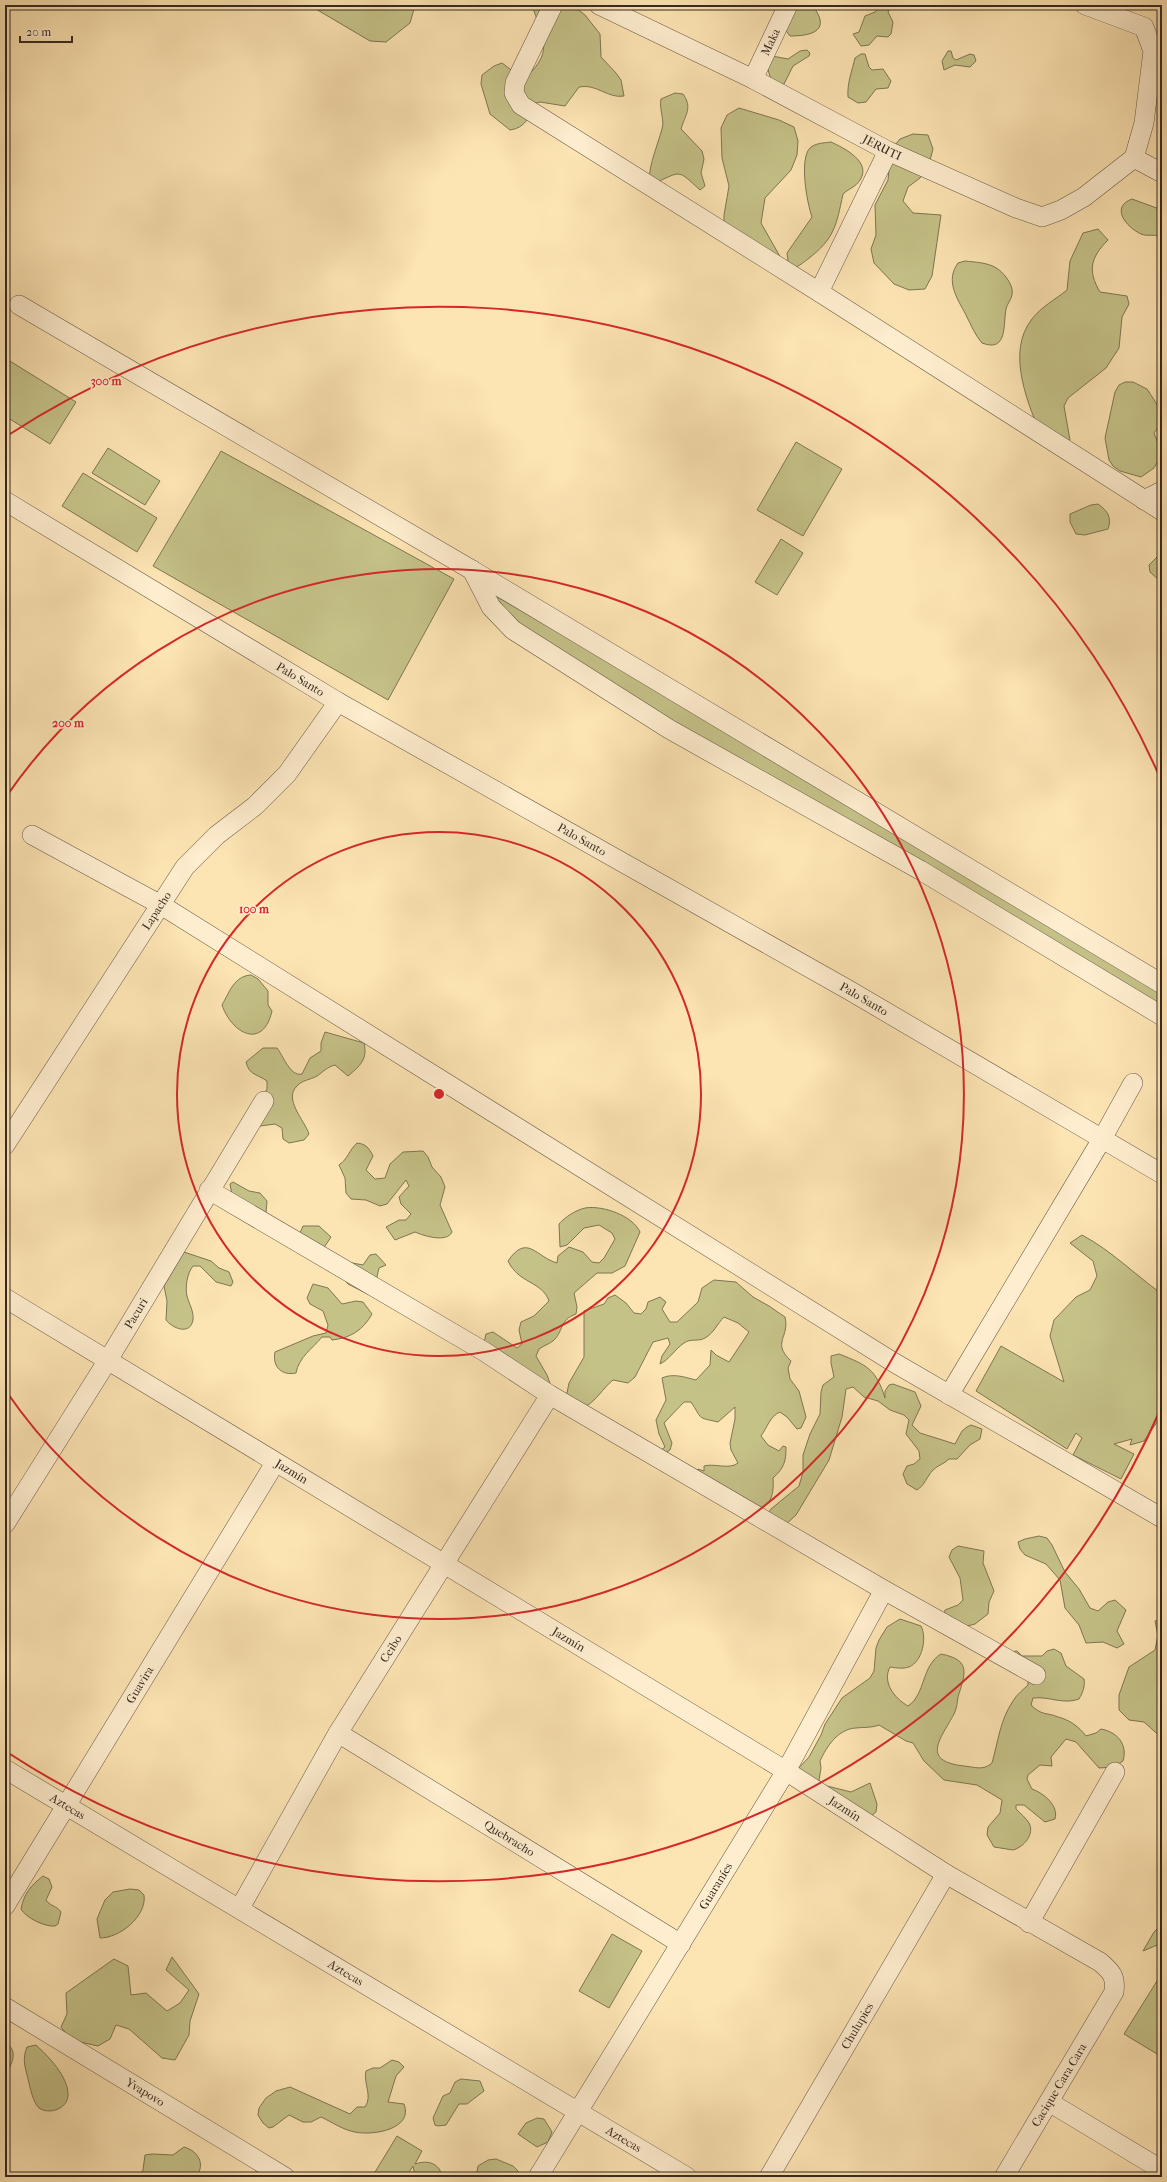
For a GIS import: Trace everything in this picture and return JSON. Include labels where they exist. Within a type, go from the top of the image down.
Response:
[{"type":"street","points":[[553,5],[515,82],[514,93],[521,105],[819,292],[1162,511]]},
{"type":"street","name":"JERUTI","points":[[599,5],[753,79],[888,151],[1016,208],[1042,217],[1061,210],[1084,197],[1134,158]]},
{"type":"street","name":"Maka","points":[[753,79],[788,5]]},
{"type":"street","points":[[1085,5],[1144,26],[1153,52],[1144,123],[1134,158],[1162,173]]},
{"type":"street","points":[[819,292],[888,151]]},
{"type":"street","points":[[19,305],[472,570],[1162,984]]},
{"type":"street","points":[[1144,500],[1162,491]]},
{"type":"street","name":"Palo Santo","points":[[5,501],[338,702],[840,985],[1162,1174]]},
{"type":"street","points":[[472,570],[491,607],[513,630],[669,729],[920,870],[1162,1016]]},
{"type":"street","name":"Lapacho","points":[[5,1145],[186,867],[217,835],[255,806],[287,774],[338,702]]},
{"type":"street","points":[[32,835],[161,905],[886,1358],[1162,1518]]},
{"type":"street","points":[[949,1395],[1102,1140],[1133,1083]]},
{"type":"street","name":"Pacuri","points":[[5,1524],[108,1360],[264,1101]]},
{"type":"street","points":[[209,1190],[485,1352],[550,1395],[884,1590],[1036,1675]]},
{"type":"street","name":"Jazmín","points":[[5,1298],[275,1463],[786,1771],[946,1874],[1029,1923],[1100,1962],[1112,1971],[1116,1980],[1114,1992]]},
{"type":"street","name":"Ceibo","points":[[240,1908],[338,1733],[550,1395]]},
{"type":"street","name":"Guavira","points":[[5,1906],[275,1463]]},
{"type":"street","name":"Guaraníes","points":[[538,2177],[682,1944],[786,1771],[884,1590]]},
{"type":"street","name":"Quebracho","points":[[338,1733],[682,1944]]},
{"type":"street","name":"Aztecas","points":[[5,1769],[240,1908],[687,2177]]},
{"type":"street","points":[[1029,1923],[1116,1772]]},
{"type":"street","name":"Chulupies","points":[[769,2177],[946,1874]]},
{"type":"street","name":"Cacique Cara Cara","points":[[1004,2177],[1114,1992]]},
{"type":"street","name":"Yvapovo","points":[[5,2007],[285,2177]]},
{"type":"street","points":[[1049,2102],[1162,2170]]},
{"type":"shaded area","points":[[309,5],[419,5],[414,9],[410,23],[386,42],[370,41]]},
{"type":"shaded area","points":[[532,5],[572,5],[585,15],[600,34],[601,57],[621,80],[624,96],[613,95],[591,87],[579,87],[565,106],[540,102],[533,104],[526,121],[520,127],[510,130],[490,114],[481,84],[482,75],[494,66],[502,63],[514,72],[528,75],[541,58],[544,50],[544,42]]},
{"type":"shaded area","points":[[791,5],[812,5],[818,13],[820,20],[818,30],[807,35],[790,36],[781,24]]},
{"type":"shaded area","points":[[881,5],[892,5],[888,12],[893,22],[891,34],[888,37],[877,36],[869,45],[861,46],[853,34],[859,32],[865,16],[875,12]]},
{"type":"shaded area","points":[[807,50],[810,53],[809,56],[793,66],[784,84],[780,85],[771,79],[766,64],[772,56],[788,59],[800,51]]},
{"type":"shaded area","points":[[948,51],[951,51],[953,58],[956,60],[970,54],[974,55],[976,61],[970,67],[955,65],[944,70],[942,61]]},
{"type":"shaded area","points":[[861,54],[865,54],[869,67],[872,70],[883,69],[891,81],[888,88],[876,89],[866,102],[858,103],[848,97],[848,92],[855,58]]},
{"type":"shaded area","points":[[675,93],[683,94],[688,108],[681,129],[702,151],[704,159],[701,173],[705,186],[700,190],[687,178],[679,174],[675,174],[655,183],[649,180],[652,161],[663,126],[661,99]]},
{"type":"shaded area","points":[[739,108],[779,120],[794,127],[798,141],[797,155],[791,170],[765,198],[761,223],[782,260],[724,230],[724,215],[729,186],[722,158],[721,128],[727,115]]},
{"type":"shaded area","points":[[913,134],[928,135],[933,149],[929,164],[920,178],[908,187],[903,201],[913,213],[941,215],[932,276],[925,289],[909,290],[894,284],[874,263],[871,249],[876,235],[875,205],[888,180],[891,150],[900,139]]},
{"type":"shaded area","points":[[831,142],[855,156],[860,162],[863,173],[860,180],[843,194],[836,223],[829,238],[817,251],[801,264],[789,268],[787,253],[812,217],[808,202],[804,171],[807,154],[810,148],[814,145]]},
{"type":"shaded area","points":[[1132,199],[1162,210],[1162,238],[1141,234],[1130,227],[1126,222],[1121,212],[1122,207],[1125,203]]},
{"type":"shaded area","points":[[1098,229],[1108,240],[1102,246],[1095,258],[1092,270],[1093,277],[1100,292],[1127,296],[1129,304],[1122,317],[1119,348],[1106,368],[1068,398],[1064,406],[1070,440],[1065,446],[1043,440],[1026,396],[1022,380],[1020,347],[1024,333],[1032,319],[1044,307],[1067,290],[1070,261],[1083,233]]},
{"type":"shaded area","points":[[965,261],[984,263],[995,267],[1004,274],[1011,285],[1012,295],[1006,309],[1003,335],[1000,341],[996,344],[990,345],[982,343],[977,337],[956,296],[952,283],[952,276],[958,263]]},
{"type":"shaded area","points":[[5,358],[76,402],[50,444],[5,416]]},
{"type":"shaded area","points":[[1125,382],[1133,382],[1147,389],[1162,412],[1162,422],[1154,433],[1162,454],[1154,468],[1141,477],[1120,471],[1113,466],[1109,460],[1105,438],[1115,392],[1119,385]]},
{"type":"shaded area","points":[[796,442],[842,469],[803,536],[757,510]]},
{"type":"shaded area","points":[[108,448],[160,481],[145,505],[92,473]]},
{"type":"shaded area","points":[[221,451],[454,579],[388,700],[153,566]]},
{"type":"shaded area","points":[[83,473],[157,518],[137,552],[62,506]]},
{"type":"shaded area","points":[[1098,504],[1107,512],[1110,521],[1108,529],[1085,535],[1076,534],[1070,522],[1070,514],[1091,505]]},
{"type":"shaded area","points":[[781,539],[803,553],[777,595],[755,582]]},
{"type":"shaded area","points":[[1162,552],[1162,581],[1160,581],[1150,572],[1149,565]]},
{"type":"shaded area","points":[[496,598],[499,598],[1162,985],[1162,1007],[668,718],[525,631]]},
{"type":"shaded area","points":[[251,975],[258,979],[268,991],[268,1005],[272,1011],[268,1023],[262,1031],[255,1034],[247,1034],[233,1024],[222,1005],[236,982],[240,978]]},
{"type":"shaded area","points":[[325,1032],[364,1043],[364,1058],[356,1069],[348,1076],[335,1065],[327,1068],[317,1076],[301,1082],[297,1086],[293,1091],[292,1097],[296,1110],[309,1134],[304,1140],[289,1143],[283,1139],[282,1128],[275,1124],[260,1126],[254,1109],[267,1089],[267,1081],[251,1072],[246,1062],[263,1048],[277,1048],[290,1069],[298,1074],[302,1074],[310,1058],[321,1051],[321,1043]]},
{"type":"shaded area","points":[[357,1143],[363,1144],[367,1147],[373,1156],[366,1170],[375,1179],[385,1178],[390,1164],[403,1152],[423,1151],[428,1157],[432,1167],[441,1177],[445,1187],[440,1205],[452,1232],[445,1237],[435,1238],[415,1232],[395,1240],[386,1227],[399,1220],[406,1220],[411,1214],[401,1204],[399,1197],[409,1186],[406,1180],[387,1204],[380,1206],[366,1200],[351,1199],[346,1193],[345,1178],[339,1165]]},
{"type":"shaded area","points":[[233,1182],[249,1191],[260,1193],[267,1201],[266,1213],[300,1233],[303,1226],[319,1226],[331,1237],[323,1249],[342,1261],[363,1265],[370,1255],[376,1254],[386,1265],[379,1268],[376,1281],[483,1347],[486,1334],[493,1332],[517,1348],[522,1344],[519,1330],[521,1322],[534,1316],[549,1301],[546,1294],[513,1269],[508,1261],[515,1253],[521,1249],[532,1249],[557,1263],[558,1256],[569,1247],[583,1252],[592,1262],[599,1263],[604,1258],[615,1239],[612,1233],[599,1225],[584,1228],[567,1245],[560,1247],[559,1224],[571,1214],[585,1208],[600,1208],[617,1213],[631,1221],[640,1232],[625,1266],[612,1273],[597,1273],[574,1293],[577,1307],[576,1314],[567,1319],[553,1341],[539,1349],[536,1356],[547,1375],[552,1389],[348,1284],[338,1272],[232,1195],[230,1184]]},
{"type":"shaded area","points":[[1082,1235],[1113,1255],[1162,1294],[1162,1415],[1144,1441],[1130,1445],[1132,1439],[1114,1444],[1134,1454],[1121,1479],[1073,1455],[1082,1438],[1076,1433],[1067,1449],[976,1391],[1001,1346],[1064,1382],[1050,1336],[1054,1320],[1076,1297],[1090,1290],[1097,1276],[1093,1261],[1070,1243]]},
{"type":"shaded area","points":[[184,1252],[211,1261],[219,1268],[229,1272],[233,1282],[231,1286],[216,1282],[200,1266],[193,1266],[188,1276],[186,1289],[193,1314],[193,1320],[188,1328],[181,1329],[172,1326],[166,1320],[167,1301],[164,1286]]},
{"type":"shaded area","points":[[714,1280],[736,1282],[753,1297],[785,1317],[786,1324],[782,1340],[782,1349],[791,1361],[788,1368],[790,1379],[799,1391],[806,1417],[801,1428],[797,1429],[787,1417],[780,1412],[771,1419],[761,1436],[768,1445],[779,1451],[783,1446],[786,1447],[786,1452],[785,1461],[782,1468],[773,1478],[773,1489],[769,1502],[766,1506],[756,1512],[695,1472],[698,1469],[704,1471],[704,1466],[708,1465],[730,1466],[738,1463],[731,1450],[730,1443],[735,1419],[735,1407],[718,1422],[701,1417],[691,1402],[684,1402],[664,1423],[672,1443],[670,1450],[664,1454],[660,1451],[665,1447],[659,1434],[656,1420],[666,1400],[662,1378],[674,1376],[696,1380],[710,1365],[711,1350],[716,1355],[729,1362],[749,1332],[738,1323],[724,1317],[708,1336],[700,1340],[684,1343],[660,1364],[662,1356],[670,1344],[668,1338],[653,1342],[635,1377],[628,1383],[613,1380],[590,1404],[586,1406],[566,1398],[569,1383],[584,1357],[584,1311],[604,1304],[608,1298],[615,1295],[626,1303],[634,1313],[641,1314],[646,1309],[648,1302],[660,1297],[666,1302],[662,1309],[670,1322],[677,1322],[698,1302],[702,1288]]},
{"type":"shaded area","points":[[313,1284],[328,1288],[342,1304],[356,1301],[363,1302],[372,1314],[365,1325],[351,1335],[332,1340],[330,1337],[322,1337],[300,1362],[296,1373],[291,1374],[282,1372],[275,1362],[275,1352],[313,1336],[326,1333],[328,1325],[323,1311],[310,1304],[307,1298]]},
{"type":"shaded area","points":[[839,1354],[857,1361],[869,1369],[878,1380],[885,1398],[885,1391],[889,1385],[893,1384],[915,1392],[921,1406],[912,1425],[920,1433],[955,1444],[962,1431],[971,1425],[982,1429],[980,1439],[970,1445],[957,1459],[949,1459],[935,1468],[922,1486],[917,1490],[907,1484],[903,1474],[907,1466],[914,1464],[920,1459],[919,1451],[906,1434],[909,1420],[904,1415],[890,1410],[878,1401],[864,1397],[853,1387],[846,1389],[842,1417],[829,1460],[796,1515],[784,1526],[767,1515],[771,1509],[799,1486],[803,1472],[803,1455],[810,1434],[820,1414],[821,1392],[823,1385],[834,1377],[831,1356]]},
{"type":"shaded area","points":[[1039,1536],[1047,1538],[1052,1545],[1065,1572],[1079,1589],[1090,1608],[1098,1611],[1108,1602],[1115,1600],[1126,1610],[1117,1631],[1124,1644],[1117,1648],[1103,1642],[1086,1643],[1079,1625],[1065,1608],[1060,1580],[1046,1564],[1025,1555],[1020,1549],[1018,1542]]},
{"type":"shaded area","points":[[958,1546],[984,1551],[983,1563],[994,1591],[989,1602],[988,1614],[975,1624],[960,1628],[944,1618],[945,1610],[958,1605],[963,1600],[960,1578],[949,1557],[952,1550]]},
{"type":"shaded area","points":[[900,1619],[921,1626],[924,1636],[921,1654],[918,1660],[909,1667],[890,1667],[888,1673],[888,1684],[894,1694],[903,1703],[908,1706],[914,1701],[930,1666],[941,1654],[958,1660],[964,1669],[963,1681],[956,1710],[940,1739],[938,1747],[938,1753],[942,1759],[950,1763],[979,1768],[985,1767],[992,1763],[1005,1716],[1018,1694],[1028,1685],[1028,1677],[1009,1652],[1017,1651],[1022,1656],[1042,1656],[1047,1651],[1054,1649],[1061,1653],[1066,1666],[1084,1679],[1083,1692],[1079,1699],[1073,1701],[1033,1698],[1031,1705],[1041,1712],[1070,1722],[1086,1736],[1096,1733],[1101,1729],[1112,1733],[1120,1740],[1124,1749],[1123,1761],[1114,1767],[1099,1768],[1076,1742],[1066,1739],[1051,1757],[1052,1766],[1040,1765],[1028,1775],[1027,1779],[1032,1789],[1041,1793],[1052,1804],[1056,1814],[1055,1819],[1045,1822],[1024,1805],[1016,1805],[1016,1809],[1029,1823],[1031,1831],[1027,1840],[1021,1846],[1013,1850],[994,1847],[987,1835],[988,1827],[1000,1813],[1002,1800],[977,1785],[944,1780],[924,1761],[913,1743],[906,1741],[879,1725],[844,1731],[830,1744],[820,1761],[821,1768],[819,1780],[823,1785],[851,1792],[870,1783],[877,1804],[876,1812],[871,1816],[794,1773],[809,1757],[825,1724],[842,1698],[870,1678],[874,1671],[876,1648],[879,1640],[887,1627]]},
{"type":"shaded area","points":[[1162,1619],[1162,1738],[1144,1722],[1129,1720],[1119,1710],[1119,1695],[1129,1667],[1155,1650],[1158,1635],[1155,1621]]},
{"type":"shaded area","points":[[43,1876],[49,1879],[52,1887],[46,1900],[49,1904],[58,1908],[61,1912],[58,1924],[55,1926],[46,1925],[36,1921],[27,1916],[21,1909],[28,1891],[34,1883]]},
{"type":"shaded area","points":[[130,1889],[139,1890],[144,1895],[144,1903],[137,1918],[124,1930],[108,1937],[100,1938],[97,1919],[105,1900],[113,1892]]},
{"type":"shaded area","points":[[1162,1924],[1162,1943],[1143,1951],[1154,1932]]},
{"type":"shaded area","points":[[612,1934],[642,1951],[609,2008],[579,1991]]},
{"type":"shaded area","points":[[172,1957],[199,1994],[190,2021],[189,2035],[175,2060],[162,2058],[129,2029],[116,2025],[110,2039],[98,2046],[71,2040],[61,2027],[67,2014],[66,1993],[114,1959],[128,1966],[131,1995],[146,1993],[167,2011],[180,2003],[189,1990],[166,1970]]},
{"type":"shaded area","points":[[1162,1973],[1162,2057],[1124,2034]]},
{"type":"shaded area","points":[[5,2042],[12,2050],[13,2058],[5,2077]]},
{"type":"shaded area","points":[[36,2045],[57,2068],[65,2082],[68,2096],[67,2101],[57,2110],[48,2111],[39,2108],[32,2095],[24,2059],[27,2047]]},
{"type":"shaded area","points":[[392,2060],[399,2062],[404,2067],[396,2076],[388,2102],[404,2104],[406,2113],[398,2125],[390,2129],[372,2133],[355,2132],[342,2128],[321,2117],[311,2122],[303,2122],[289,2115],[273,2127],[269,2128],[263,2123],[258,2115],[259,2108],[266,2098],[276,2091],[290,2087],[350,2114],[357,2107],[365,2107],[367,2103],[368,2094],[365,2076],[366,2071],[373,2068],[380,2068]]},
{"type":"shaded area","points":[[461,2079],[480,2081],[484,2091],[467,2104],[459,2104],[446,2125],[435,2125],[433,2118],[443,2096],[450,2093],[455,2082]]},
{"type":"shaded area","points":[[537,2118],[544,2119],[552,2132],[548,2142],[537,2147],[518,2134],[526,2123]]},
{"type":"shaded area","points":[[397,2136],[422,2151],[415,2164],[422,2162],[432,2163],[440,2170],[441,2177],[415,2177],[413,2166],[406,2177],[372,2177]]},
{"type":"shaded area","points":[[184,2147],[197,2155],[199,2159],[200,2167],[196,2177],[139,2177],[143,2170],[145,2155],[173,2155]]},
{"type":"shaded area","points":[[496,2159],[513,2166],[518,2171],[518,2175],[515,2177],[496,2175],[495,2177],[476,2177],[478,2166],[488,2160]]}]
